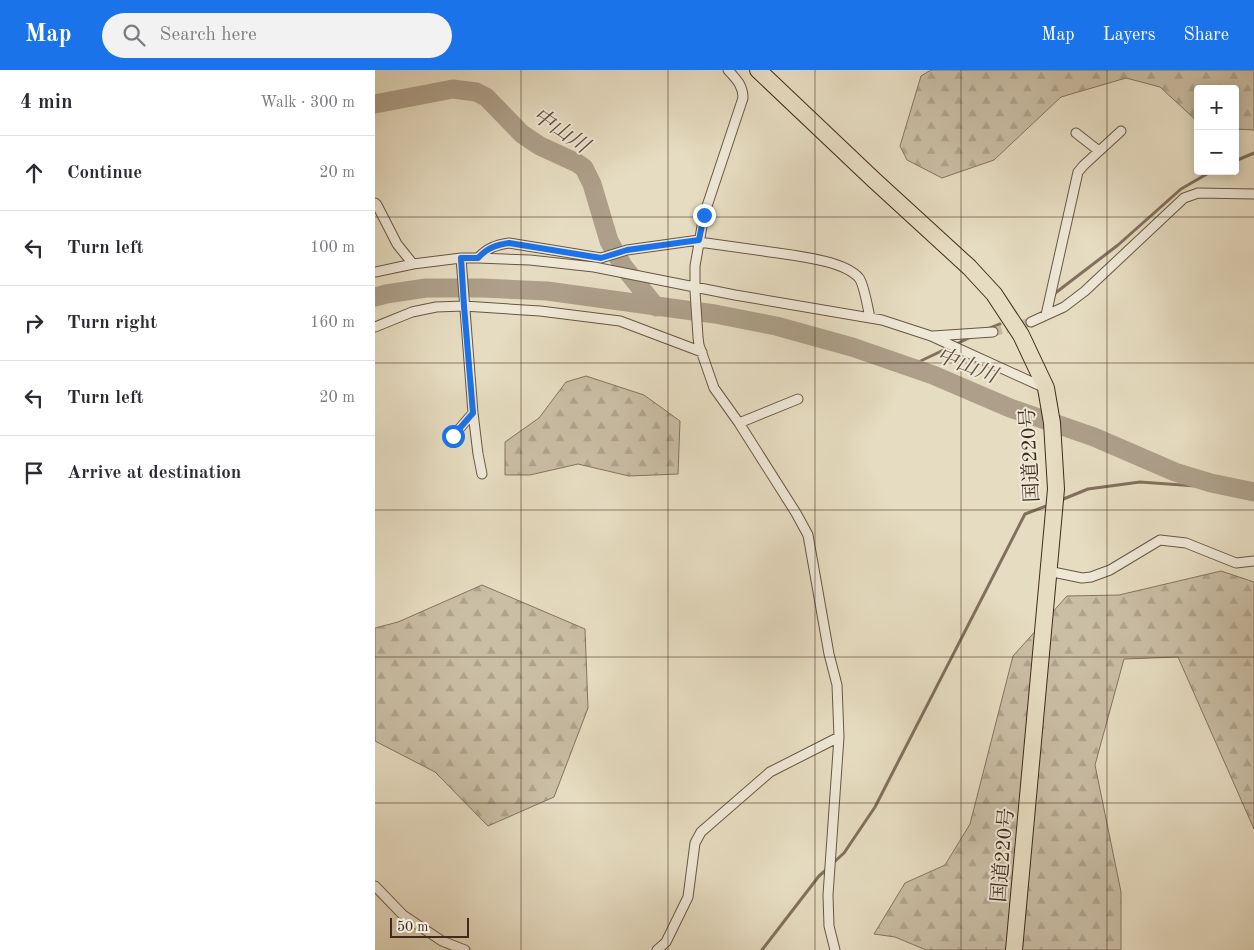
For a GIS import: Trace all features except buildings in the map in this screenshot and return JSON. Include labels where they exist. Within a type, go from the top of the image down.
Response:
[{"type":"highway","name":"国道220号","points":[[758,70],[969,267],[994,294],[1021,335],[1046,388],[1052,423],[1056,489],[1014,950]]},
{"type":"street","points":[[727,70],[739,81],[743,91],[743,98],[704,215],[699,241],[695,266],[698,337],[714,388],[797,512],[808,535],[829,654],[837,685],[839,738],[828,895],[829,926],[835,950]]},
{"type":"street","points":[[1046,315],[1078,172],[1121,132]]},
{"type":"street","points":[[1076,133],[1099,151]]},
{"type":"street","points":[[1031,322],[1064,306],[1085,291],[1184,198],[1198,193],[1254,194]]},
{"type":"street","points":[[375,202],[397,244],[413,264]]},
{"type":"street","points":[[478,258],[486,250],[498,244],[509,243],[601,258],[627,250],[699,241],[809,258],[831,263],[848,270],[859,278],[870,318]]},
{"type":"street","points":[[375,272],[413,264],[478,258],[530,260],[594,267],[695,289],[882,320],[931,336],[1046,388]]},
{"type":"street","points":[[461,260],[473,413],[482,474]]},
{"type":"street","points":[[375,328],[412,312],[437,307],[464,306],[540,311],[620,321],[702,352]]},
{"type":"street","points":[[931,336],[993,332]]},
{"type":"street","points":[[739,423],[798,398]]},
{"type":"street","points":[[453,436],[473,413]]},
{"type":"street","points":[[1048,571],[1091,578],[1110,570],[1160,540],[1187,543],[1236,563],[1254,561]]},
{"type":"street","points":[[657,950],[666,942],[688,897],[695,844],[701,832],[770,772],[839,738]]},
{"type":"street","points":[[375,886],[403,915],[442,942],[465,950]]},
{"type":"green space","points":[[931,70],[1254,70],[1254,130],[1239,129],[1239,85],[1194,85],[1194,118],[1160,87],[1126,78],[1061,97],[994,160],[942,178],[907,160],[900,146],[921,76]]},
{"type":"green space","points":[[586,376],[644,395],[680,421],[678,474],[629,476],[578,464],[530,475],[505,475],[505,442],[539,418],[566,382]]},
{"type":"green space","points":[[1221,571],[1254,582],[1254,829],[1178,657],[1124,659],[1095,765],[1121,892],[1121,950],[926,950],[895,937],[874,934],[905,883],[945,865],[970,824],[1013,656],[1067,596],[1119,595]]},
{"type":"green space","points":[[482,585],[585,629],[588,708],[554,797],[488,826],[435,772],[375,741],[375,628],[398,622]]},
{"type":"waterway","name":"中山川","points":[[375,104],[453,89],[476,92],[486,97],[522,134],[540,146],[584,168],[592,184],[609,241],[623,266],[656,307]]},
{"type":"waterway","points":[[1239,159],[1254,153]]},
{"type":"waterway","points":[[1054,294],[1118,245],[1181,189],[1205,175]]},
{"type":"waterway","name":"中山川","points":[[375,297],[426,288],[547,291],[715,314],[776,326],[852,347],[933,375],[1010,408],[1094,437],[1175,472],[1211,483],[1254,492]]},
{"type":"waterway","points":[[988,329],[1000,324]]},
{"type":"waterway","points":[[908,367],[973,336]]},
{"type":"waterway","points":[[1061,500],[1088,489],[1140,482],[1196,486],[1211,483]]},
{"type":"waterway","points":[[832,864],[844,853],[875,807],[1025,514],[1049,505]]},
{"type":"waterway","points":[[762,950],[819,876],[827,869]]},
{"type":"tunnel","points":[[993,332],[1031,322]]},
{"type":"route","points":[[453,436],[473,413],[461,258],[478,258],[486,250],[498,244],[509,243],[601,258],[627,250],[699,240],[704,215]]}]
